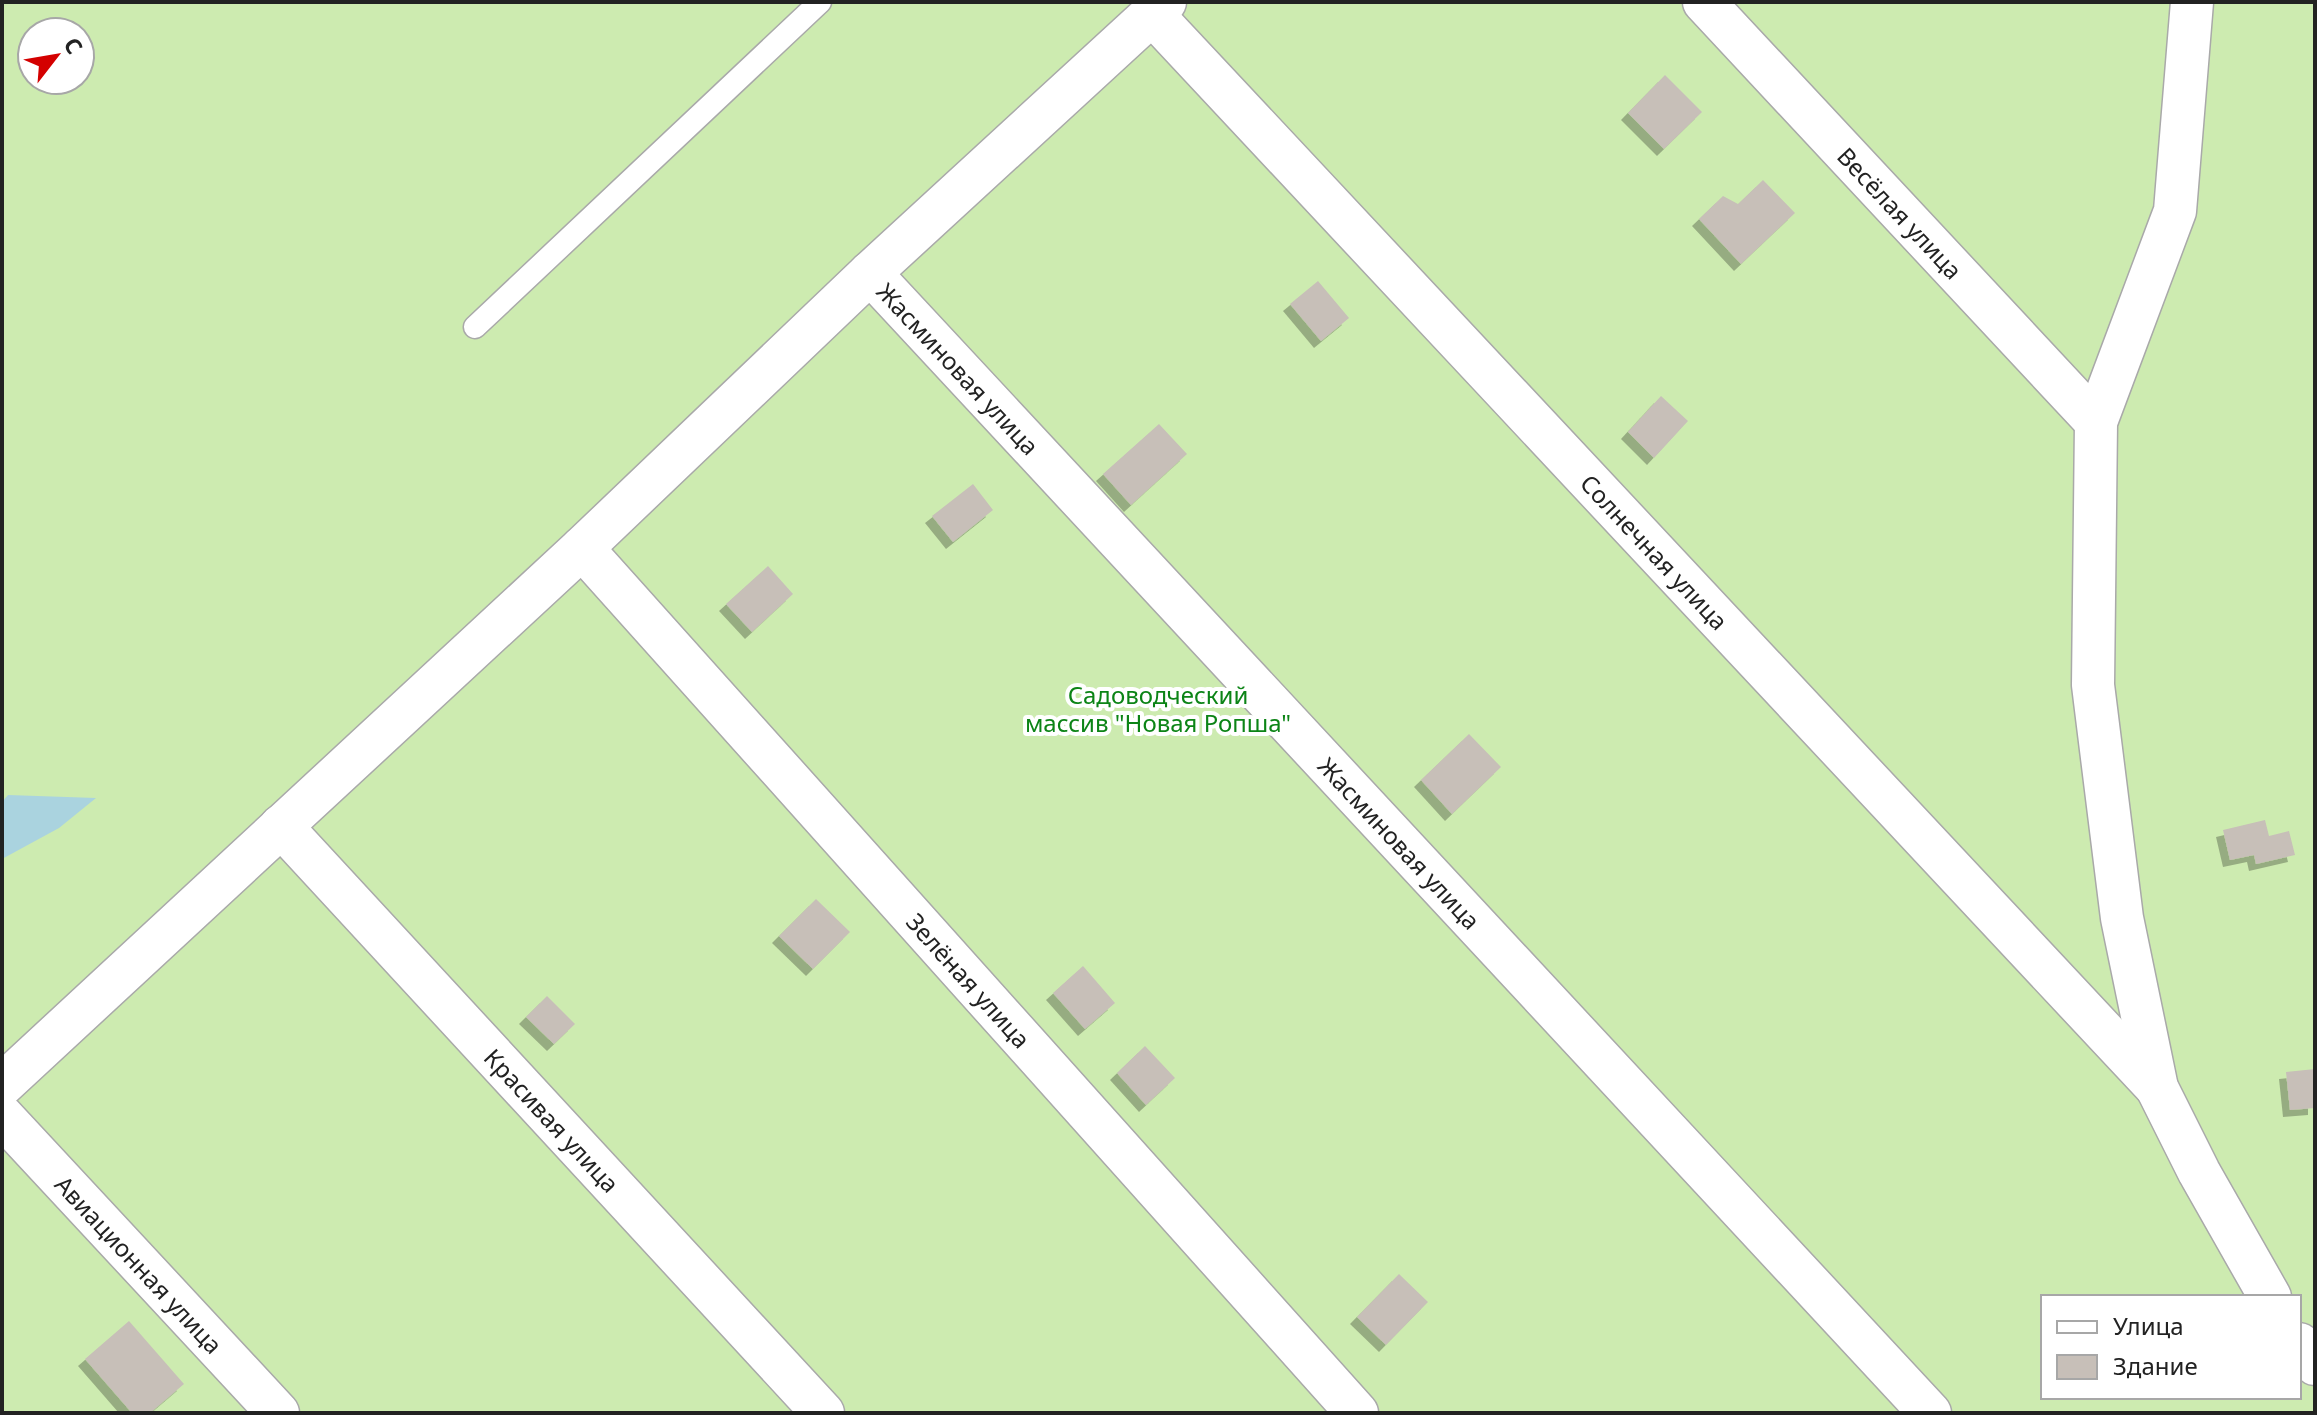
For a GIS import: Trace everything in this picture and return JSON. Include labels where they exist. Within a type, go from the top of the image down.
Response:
[{"type":"street","name":"Весёлая улица","points":[[1704,2],[2096,422]]},
{"type":"street","points":[[2192,2],[2175,211],[2096,422],[2093,685],[2122,918],[2157,1088],[2199,1172],[2269,1295]]},
{"type":"street","points":[[2,1085],[582,548],[870,273],[1159,8]]},
{"type":"street","name":"Солнечная улица","points":[[1159,8],[2157,1088]]},
{"type":"street","name":"Жасминовая улица","points":[[870,273],[1930,1413]]},
{"type":"street","name":"Зелёная улица","points":[[582,548],[1357,1413]]},
{"type":"street","name":"Красивая улица","points":[[281,826],[823,1413]]},
{"type":"street","name":"Авиационная улица","points":[[2,1116],[278,1413]]},
{"type":"street","points":[[2301,1346],[2315,1364]]},
{"type":"lane","points":[[475,327],[820,2]]},
{"type":"green space","name":"Садоводческий массив \"Новая Ропша\"","points":[[2,2],[2315,2],[2315,1413],[2,1413]]},
{"type":"water","points":[[8,795],[96,798],[59,828],[2,859],[2,802]]},
{"type":"building","points":[[1665,75],[1702,112],[1664,149],[1628,113]]},
{"type":"building","points":[[1763,180],[1795,213],[1741,264],[1699,219],[1723,196],[1738,204]]},
{"type":"building","points":[[1318,281],[1349,318],[1321,341],[1290,304]]},
{"type":"building","points":[[1661,396],[1688,421],[1654,458],[1628,432]]},
{"type":"building","points":[[1159,424],[1187,454],[1131,505],[1103,474]]},
{"type":"building","points":[[973,484],[993,510],[953,542],[932,516]]},
{"type":"building","points":[[768,566],[793,594],[752,632],[726,604]]},
{"type":"building","points":[[1469,734],[1501,767],[1452,814],[1421,780]]},
{"type":"building","points":[[2265,820],[2269,836],[2289,831],[2295,855],[2256,864],[2254,855],[2230,860],[2223,830]]},
{"type":"building","points":[[816,899],[850,932],[813,969],[779,936]]},
{"type":"building","points":[[1083,966],[1115,1003],[1085,1029],[1053,993]]},
{"type":"building","points":[[547,996],[575,1024],[554,1044],[526,1017]]},
{"type":"building","points":[[1145,1046],[1175,1078],[1146,1105],[1117,1073]]},
{"type":"building","points":[[2315,1069],[2315,1108],[2290,1110],[2286,1072]]},
{"type":"building","points":[[1399,1274],[1428,1302],[1386,1345],[1357,1317]]},
{"type":"building","points":[[129,1321],[184,1384],[150,1413],[132,1413],[85,1359]]}]
